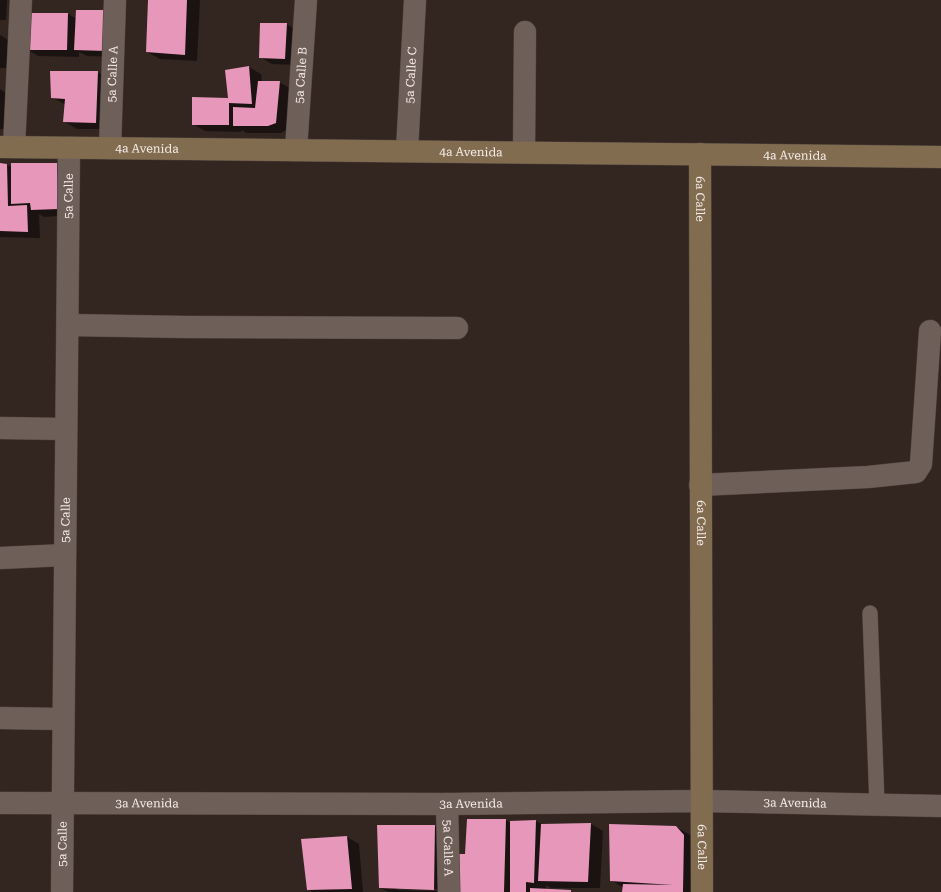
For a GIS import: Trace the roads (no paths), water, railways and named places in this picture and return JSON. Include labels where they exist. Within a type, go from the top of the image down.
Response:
[{"type":"street","points":[[7,147],[21,0]]},
{"type":"street","name":"5a Calle A","points":[[110,148],[115,0]]},
{"type":"street","name":"5a Calle B","points":[[296,150],[306,0]]},
{"type":"street","name":"5a Calle C","points":[[406,151],[415,0]]},
{"type":"street","points":[[524,152],[525,32]]},
{"type":"street","name":"4a Avenida","points":[[7,147],[941,157]]},
{"type":"street","name":"5a Calle","points":[[62,892],[69,148]]},
{"type":"street","name":"6a Calle","points":[[700,154],[702,892]]},
{"type":"street","points":[[68,325],[457,328]]},
{"type":"street","points":[[700,485],[868,477],[916,472],[921,464],[930,331]]},
{"type":"street","points":[[0,428],[66,429]]},
{"type":"street","points":[[0,558],[65,555]]},
{"type":"street","points":[[0,718],[63,719]]},
{"type":"street","name":"3a Avenida","points":[[0,804],[447,804],[701,801],[941,806]]},
{"type":"street","name":"5a Calle A","points":[[447,804],[449,892]]},
{"type":"lane","points":[[870,613],[877,805]]}]
